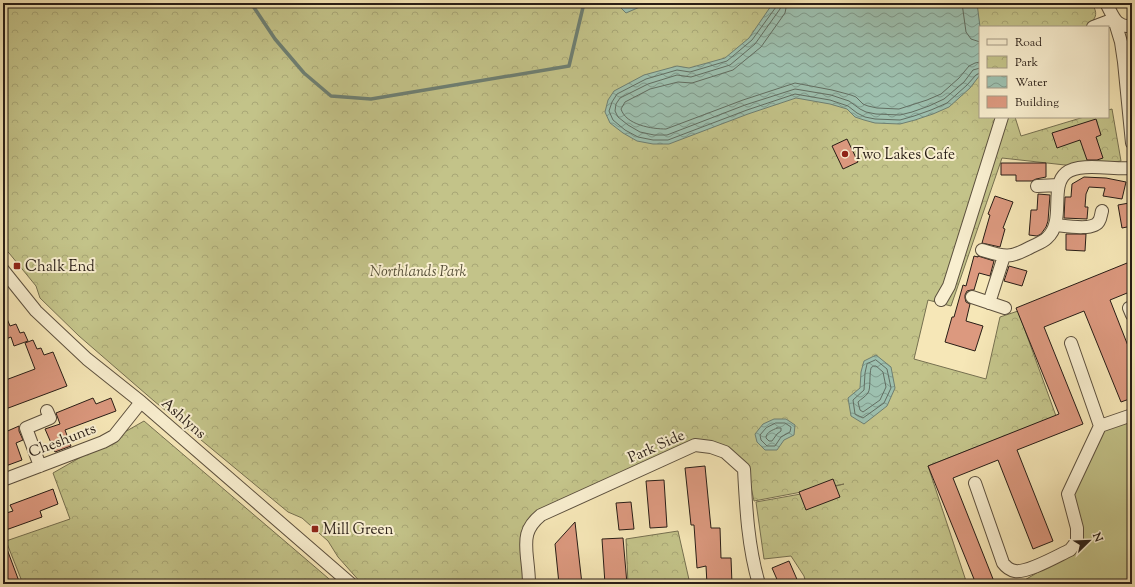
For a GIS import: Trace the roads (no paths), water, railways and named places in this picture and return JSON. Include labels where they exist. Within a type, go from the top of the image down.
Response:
[{"type":"street","points":[[1106,3],[1114,18],[1120,25],[1125,27],[1132,26]]},
{"type":"street","points":[[1114,3],[1114,18],[1121,42],[1128,87],[1132,139]]},
{"type":"street","points":[[1095,26],[1114,18]]},
{"type":"street","points":[[1128,87],[1132,45]]},
{"type":"street","points":[[941,300],[950,286],[1002,118]]},
{"type":"street","points":[[982,250],[1004,256],[1015,255],[1047,238],[1056,225],[1059,185],[1061,178],[1067,172],[1076,168],[1088,167],[1132,168]]},
{"type":"street","points":[[1037,186],[1059,185]]},
{"type":"street","points":[[1056,225],[1088,227],[1095,225],[1099,221],[1102,211]]},
{"type":"street","points":[[989,303],[1004,256]]},
{"type":"street","name":"Ashlyns","points":[[5,278],[36,311],[87,359],[141,402],[351,584]]},
{"type":"street","points":[[972,297],[1005,308]]},
{"type":"street","points":[[975,483],[1003,563],[1007,568],[1014,571],[1026,570],[1070,550],[1074,545],[1077,528],[1068,494],[1100,426],[1071,343]]},
{"type":"street","name":"Cheshunts","points":[[3,480],[104,442],[114,436],[141,402]]},
{"type":"street","points":[[40,466],[26,428],[50,418],[47,411]]},
{"type":"street","points":[[1100,426],[1132,416]]},
{"type":"street","name":"Park Side","points":[[530,584],[525,542],[526,534],[535,520],[541,515],[695,445],[711,447],[725,452],[744,469],[746,513],[753,565],[759,584]]},
{"type":"water","points":[[616,3],[649,3],[626,13]]},
{"type":"water","points":[[773,3],[977,3],[980,26],[979,76],[970,88],[949,107],[933,114],[900,124],[875,123],[855,117],[847,109],[830,104],[796,98],[748,114],[669,144],[653,144],[637,141],[610,123],[605,112],[608,100],[614,91],[644,75],[677,66],[689,68],[725,58],[749,38]]},
{"type":"water","points":[[876,355],[891,367],[895,388],[887,406],[864,424],[851,416],[848,398],[860,388],[861,372],[864,361]]},
{"type":"water","points":[[774,419],[786,419],[795,425],[794,435],[784,440],[777,450],[765,450],[757,442],[755,434],[763,424]]},
{"type":"waterway","points":[[251,3],[275,39],[304,73],[331,96],[371,99],[569,66],[584,3]]},
{"type":"place","name":"Two Lakes Cafe","points":[[845,154]]},
{"type":"place","name":"Chalk End","points":[[17,266]]},
{"type":"place","name":"Mill Green","points":[[315,529]]},
{"type":"park label","name":"Northlands Park","points":[[418,271]]}]
